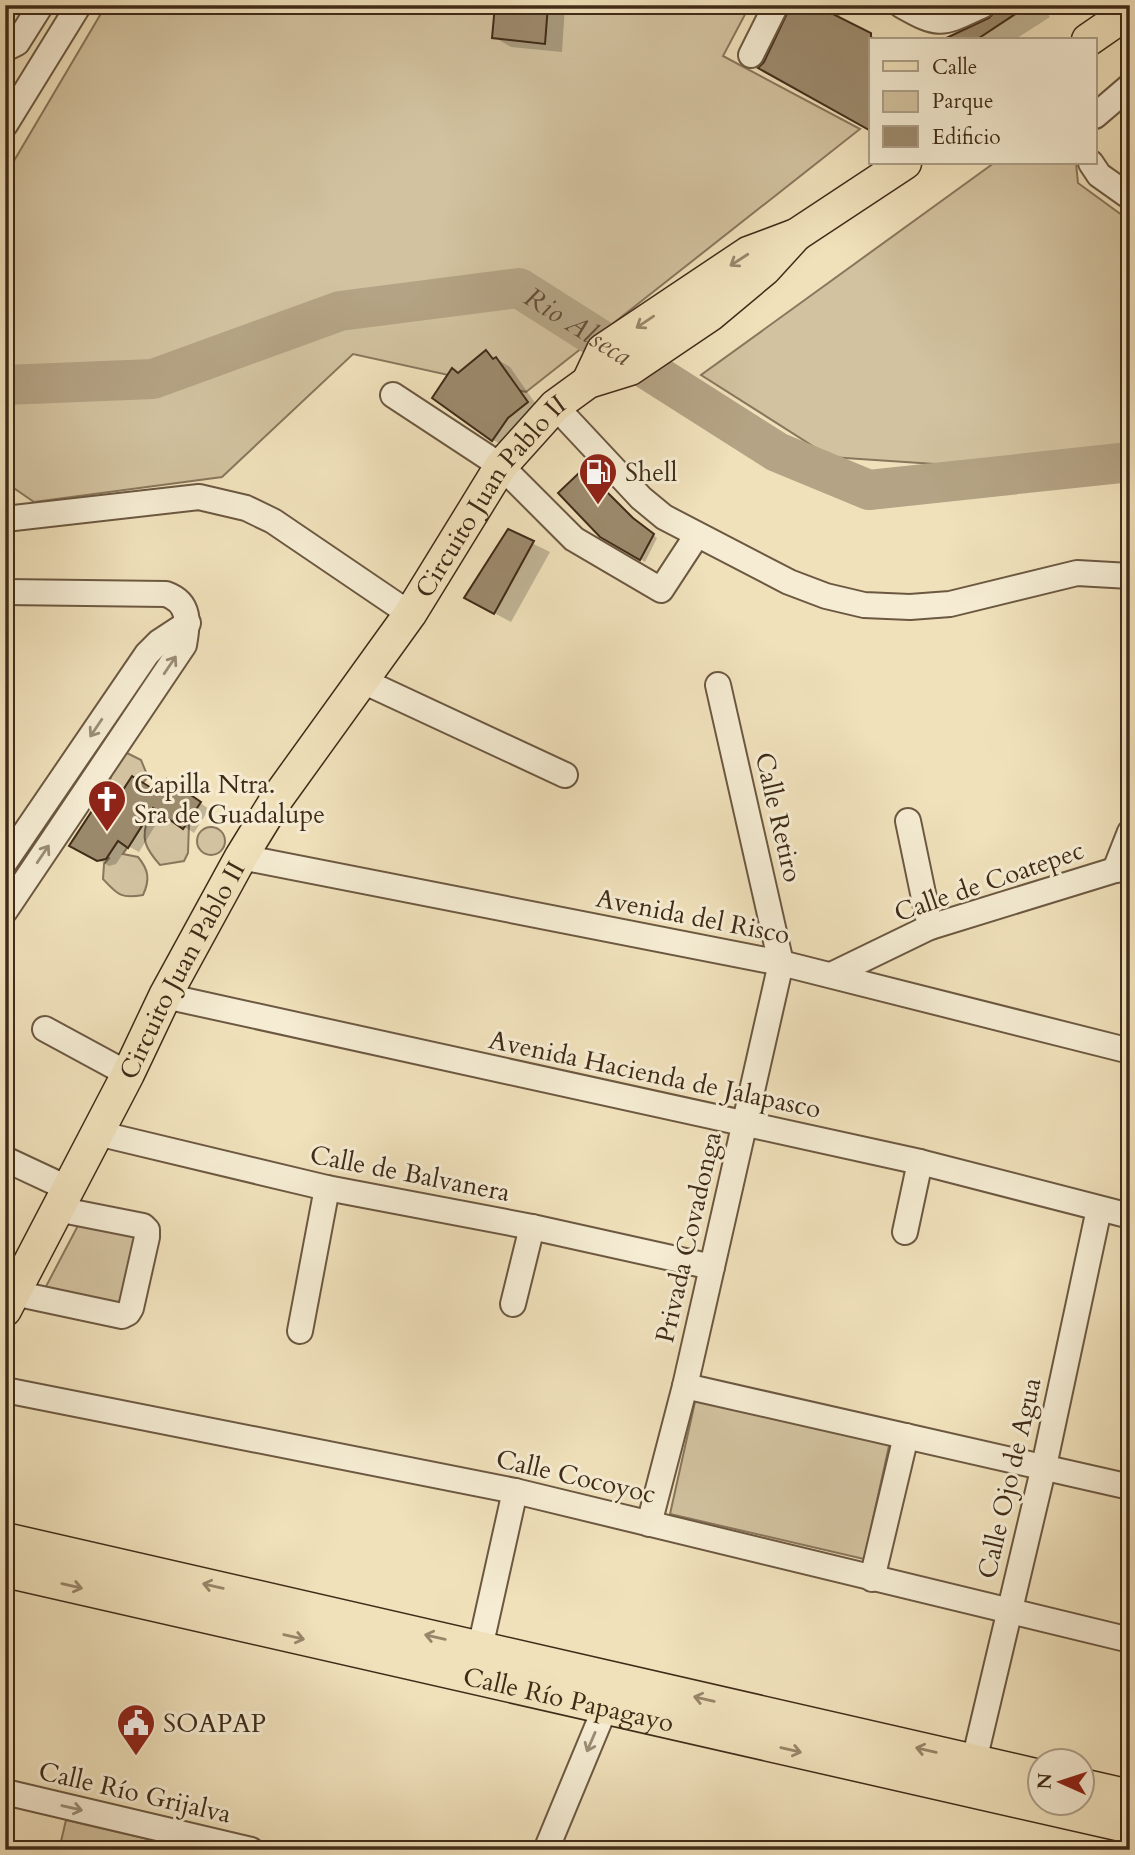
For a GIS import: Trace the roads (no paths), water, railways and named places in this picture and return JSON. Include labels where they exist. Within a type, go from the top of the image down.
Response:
[{"type":"main road","points":[[1091,38],[1130,11]]},
{"type":"main road","name":"Circuito Juan Pablo II","points":[[588,382],[603,350],[748,253],[796,235],[903,164]]},
{"type":"main road","name":"Circuito Juan Pablo II","points":[[10,1301],[166,996],[241,857],[276,800],[410,614],[501,466],[555,406],[588,382],[630,369],[710,315],[765,269],[796,235]]},
{"type":"main road","name":"Calle Río Papagayo","points":[[5,1539],[480,1647],[609,1693],[1130,1827]]},
{"type":"main road","name":"Calle Río Papagayo","points":[[5,1571],[609,1693],[974,1760],[1026,1772]]},
{"type":"main road","points":[[1096,1788],[1130,1796]]},
{"type":"street","points":[[6,50],[17,43],[41,5]]},
{"type":"street","points":[[8,114],[79,5]]},
{"type":"street","points":[[751,55],[776,5]]},
{"type":"street","points":[[901,5],[937,22],[950,21],[983,5]]},
{"type":"street","points":[[1096,115],[1130,86]]},
{"type":"street","points":[[1092,164],[1099,175],[1130,197]]},
{"type":"street","points":[[393,395],[501,466],[574,539],[661,590],[697,536]]},
{"type":"street","points":[[555,406],[641,498],[664,517],[789,582],[826,596],[864,605],[910,607],[950,604],[1077,573],[1130,576]]},
{"type":"street","points":[[5,519],[199,497],[220,501],[246,508],[273,521],[410,614]]},
{"type":"street","points":[[5,911],[184,645],[188,623],[187,612],[182,604],[166,594],[6,593]]},
{"type":"street","points":[[5,862],[147,654],[159,642],[188,623]]},
{"type":"street","points":[[363,681],[565,775]]},
{"type":"street","name":"Calle Retiro","points":[[718,685],[781,963]]},
{"type":"street","points":[[908,821],[930,927]]},
{"type":"street","points":[[1123,869],[1130,832]]},
{"type":"street","name":"Avenida del Risco","points":[[241,857],[781,963],[1130,1051]]},
{"type":"street","name":"Calle de Coatepec","points":[[831,975],[930,927],[1123,869]]},
{"type":"street","name":"Privada Covadonga","points":[[649,1524],[685,1386],[781,963]]},
{"type":"street","name":"Avenida Hacienda de Jalapasco","points":[[166,996],[920,1162],[1130,1216]]},
{"type":"street","points":[[46,1029],[128,1074]]},
{"type":"street","name":"Calle de Balvanera","points":[[97,1133],[327,1188],[532,1227],[712,1267]]},
{"type":"street","points":[[5,1159],[62,1199],[143,1226],[147,1230],[128,1314],[122,1316],[10,1301]]},
{"type":"street","points":[[905,1232],[920,1162]]},
{"type":"street","points":[[300,1331],[327,1188]]},
{"type":"street","name":"Calle Ojo de Agua","points":[[974,1760],[1044,1466],[1099,1209]]},
{"type":"street","points":[[513,1304],[532,1227]]},
{"type":"street","points":[[685,1386],[1130,1487]]},
{"type":"street","name":"Calle Cocoyoc","points":[[5,1390],[515,1491],[1130,1640]]},
{"type":"street","points":[[872,1579],[906,1436]]},
{"type":"street","points":[[480,1647],[515,1491]]},
{"type":"street","points":[[546,1850],[609,1693]]},
{"type":"street","name":"Calle Río Grijalva","points":[[5,1792],[251,1850]]},
{"type":"waterway","name":"Rio Alseca","points":[[5,385],[153,379],[340,311],[519,288],[777,452],[869,490],[1130,462]]},
{"type":"place","name":"Shell","points":[[598,506]]},
{"type":"place","name":"Capilla Ntra. Sra de Guadalupe","points":[[107,833]]},
{"type":"place","name":"SOAPAP","points":[[136,1757]]}]
